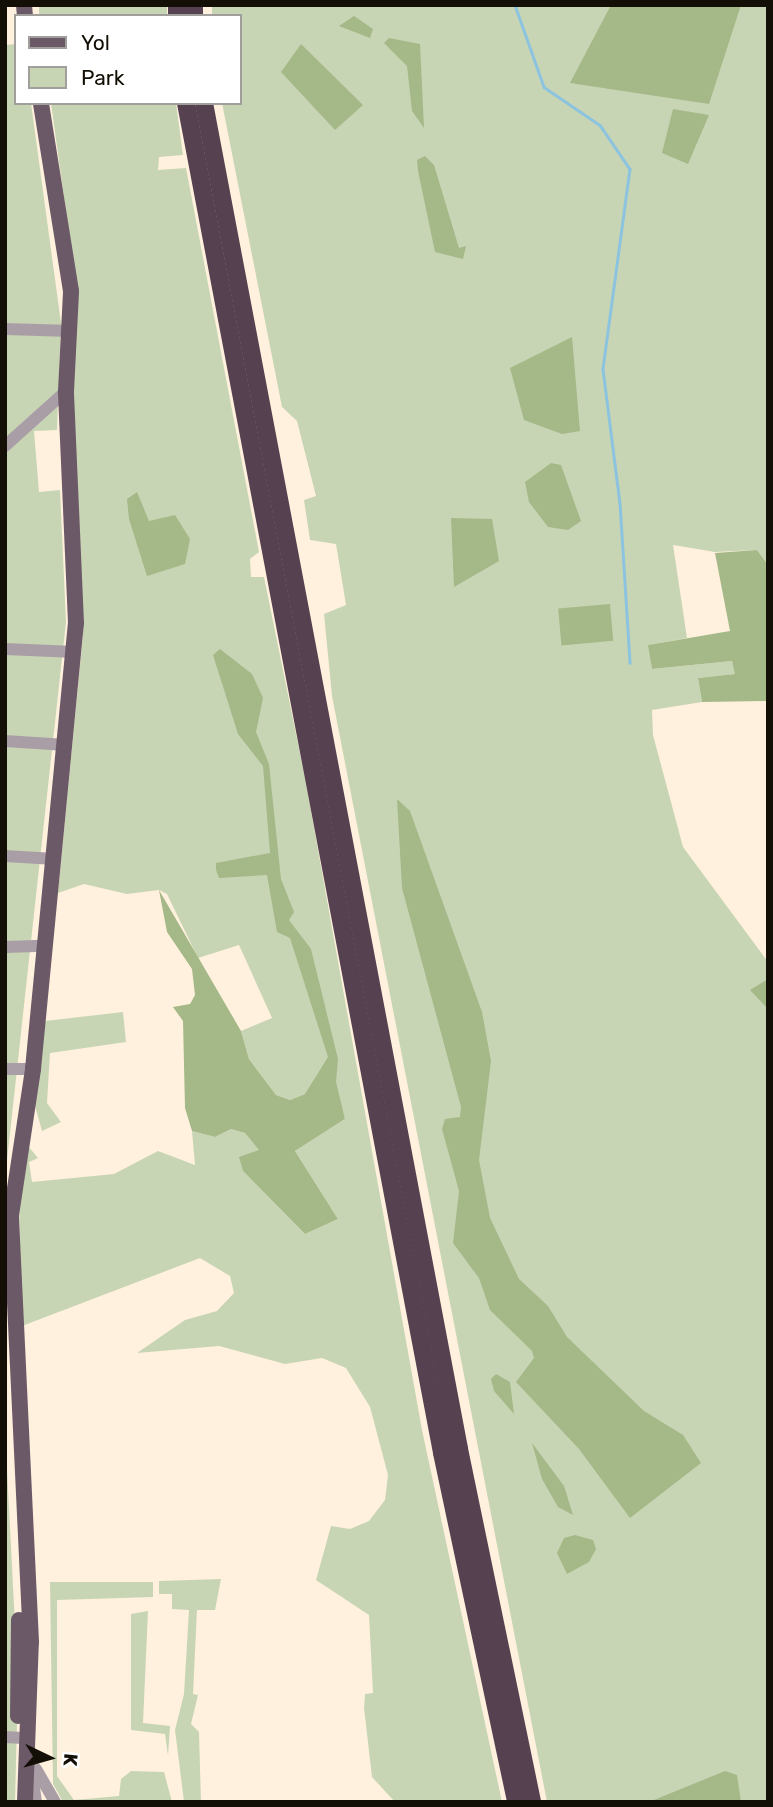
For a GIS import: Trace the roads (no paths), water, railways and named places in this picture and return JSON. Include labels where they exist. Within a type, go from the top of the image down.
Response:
[{"type":"highway","points":[[186,105],[442,1453],[516,1802]]},
{"type":"highway","points":[[204,105],[459,1449],[532,1802]]},
{"type":"main road","points":[[35,105],[68,330]]},
{"type":"main road","points":[[15,1802],[17,1737],[31,1642],[7,1321],[8,1264],[11,1215],[52,859],[71,652],[63,394],[69,274],[41,105]]},
{"type":"main road","points":[[5,1203],[29,1069]]},
{"type":"main road","points":[[17,1737],[25,1802]]},
{"type":"street","points":[[5,328],[68,330]]},
{"type":"street","points":[[5,446],[63,394]]},
{"type":"street","points":[[5,649],[71,652]]},
{"type":"street","points":[[5,741],[62,745]]},
{"type":"street","points":[[5,856],[52,859]]},
{"type":"street","points":[[5,947],[41,946]]},
{"type":"street","points":[[5,1069],[29,1069]]},
{"type":"street","points":[[17,1737],[55,1802]]},
{"type":"street","points":[[33,1764],[36,1802]]},
{"type":"waterway","points":[[515,5],[544,87],[600,125],[630,169],[603,369],[620,503],[630,663]]}]
